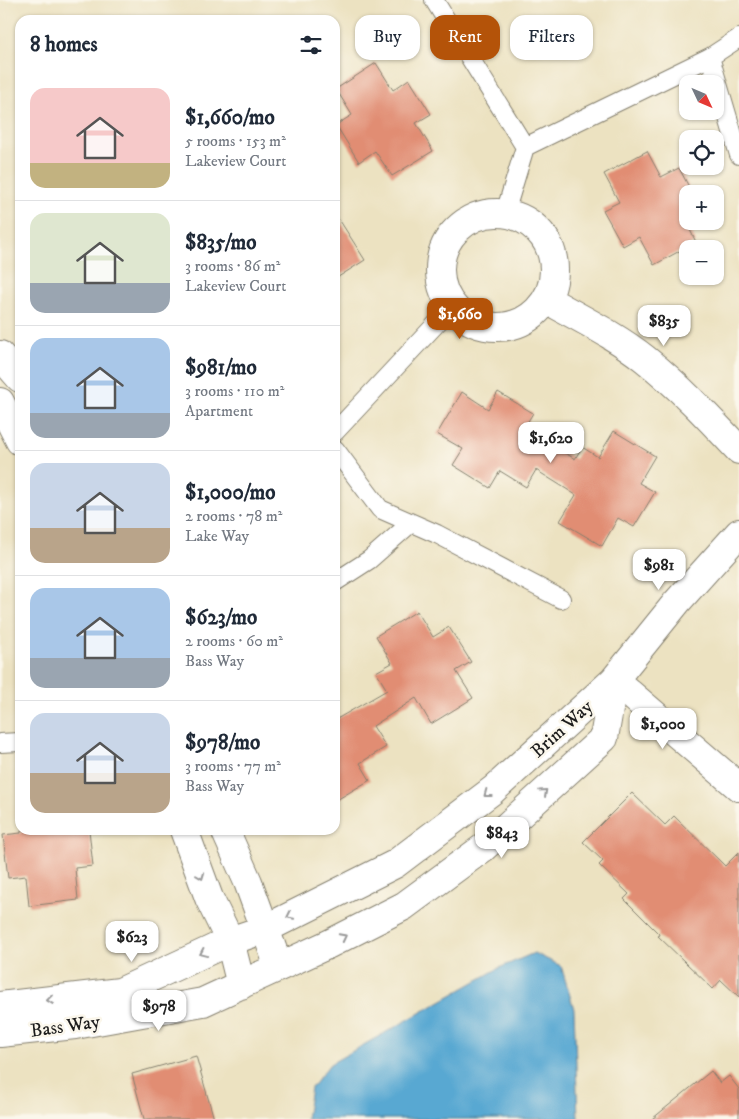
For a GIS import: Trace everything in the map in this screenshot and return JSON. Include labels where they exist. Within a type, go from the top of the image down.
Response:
[{"type":"street","points":[[505,213],[523,219],[538,230],[549,245],[554,264],[552,282],[546,299],[534,314],[518,323],[501,328],[474,323],[452,307],[443,290],[439,271],[442,251],[453,234],[467,221],[486,214],[505,213]]},
{"type":"street","points":[[546,299],[643,357],[674,382],[739,450]]},
{"type":"street","points":[[0,355],[15,372]]},
{"type":"street","points":[[0,402],[15,432]]},
{"type":"street","points":[[739,533],[677,602],[614,680],[739,787]]},
{"type":"street","name":"Brim Way","points":[[265,928],[395,864],[493,790],[614,680]]},
{"type":"street","name":"Brim Way","points":[[289,962],[404,906],[483,848],[604,738],[614,680]]},
{"type":"street","points":[[186,835],[210,898],[230,940],[241,985]]},
{"type":"street","points":[[227,835],[248,882],[265,928],[289,962]]},
{"type":"street","name":"Bass Way","points":[[0,1006],[120,992],[230,940],[265,928]]},
{"type":"street","name":"Bass Way","points":[[0,1033],[74,1025],[203,1002],[289,962]]},
{"type":"lane","points":[[434,0],[525,147]]},
{"type":"lane","points":[[505,213],[525,147],[710,57],[739,38]]},
{"type":"lane","points":[[710,57],[739,155]]},
{"type":"lane","points":[[340,427],[452,307]]},
{"type":"lane","points":[[340,456],[380,509],[437,534],[561,599]]},
{"type":"lane","points":[[340,579],[369,560],[411,523]]},
{"type":"lane","points":[[0,743],[15,742]]},
{"type":"water","points":[[534,953],[561,966],[574,1009],[578,1119],[306,1119],[311,1088],[330,1064],[499,968]]},
{"type":"building","points":[[376,63],[393,90],[409,79],[431,114],[416,123],[433,151],[392,176],[375,151],[359,162],[340,131],[340,122],[352,115],[340,96],[340,86]]},
{"type":"building","points":[[647,151],[661,177],[679,168],[679,175],[683,175],[688,185],[679,185],[679,230],[690,230],[695,240],[679,240],[679,251],[654,265],[639,237],[623,246],[603,210],[619,202],[604,174]]},
{"type":"building","points":[[340,221],[365,260],[340,276]]},
{"type":"building","points":[[462,392],[488,409],[498,392],[533,413],[524,428],[575,459],[582,447],[598,457],[614,431],[655,456],[639,483],[655,492],[634,527],[618,518],[602,546],[560,521],[576,495],[536,470],[526,487],[500,471],[490,488],[453,465],[463,449],[437,434]]},
{"type":"building","points":[[417,611],[433,637],[449,627],[471,662],[456,671],[473,698],[431,724],[416,698],[373,726],[386,747],[360,763],[370,780],[340,798],[340,717],[387,690],[376,672],[392,663],[376,636]]},
{"type":"building","points":[[632,793],[665,825],[674,816],[725,866],[739,852],[739,997],[721,980],[713,989],[658,936],[659,934],[624,899],[629,894],[599,865],[603,861],[583,842]]},
{"type":"building","points":[[3,835],[90,835],[93,866],[75,868],[78,900],[29,906],[26,876],[8,878]]},
{"type":"building","points":[[196,1056],[214,1119],[144,1119],[132,1074]]},
{"type":"building","points":[[711,1071],[720,1083],[729,1076],[739,1089],[739,1119],[652,1119]]}]
